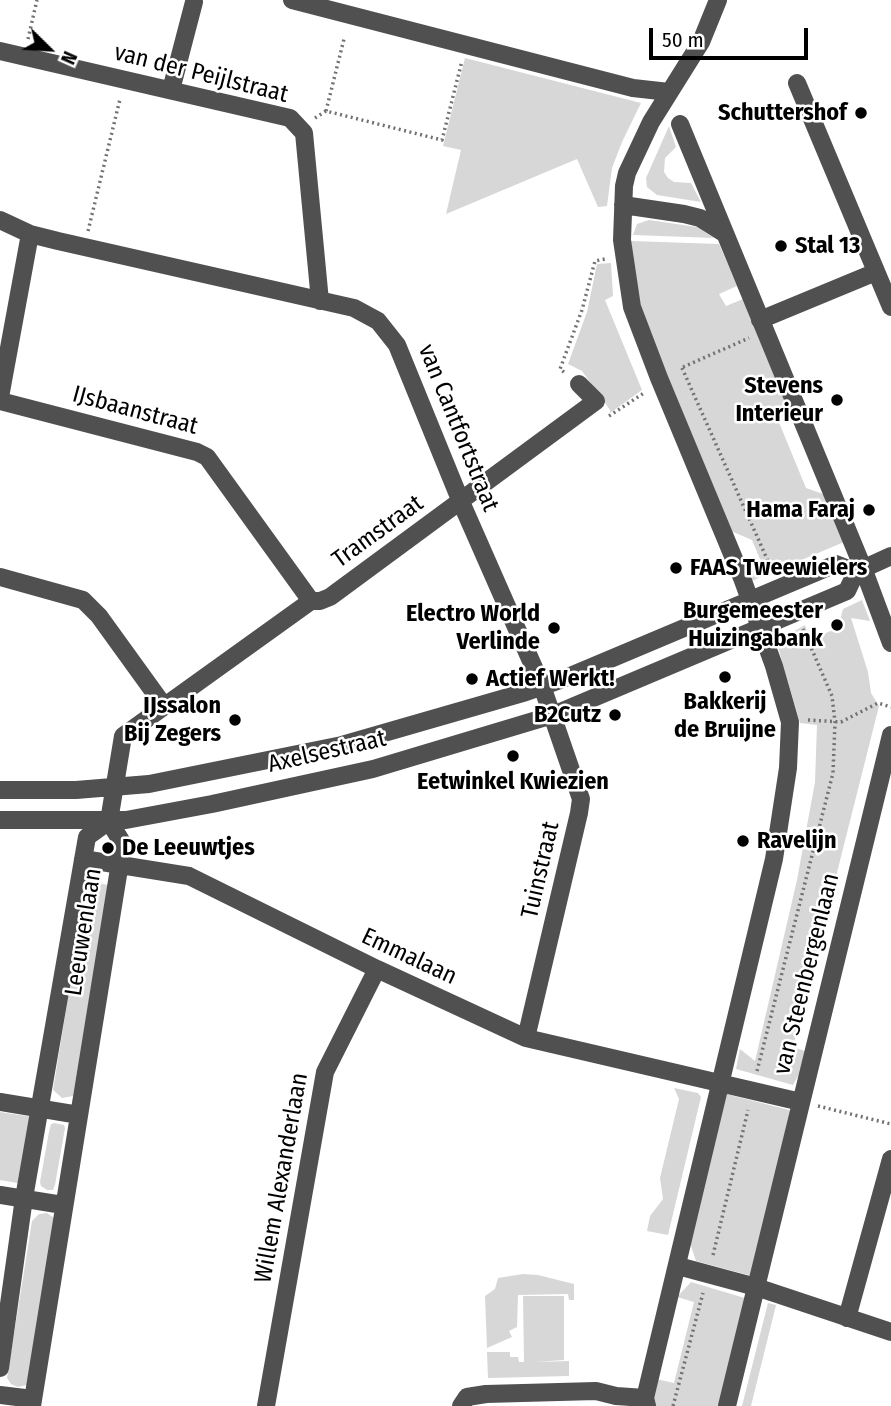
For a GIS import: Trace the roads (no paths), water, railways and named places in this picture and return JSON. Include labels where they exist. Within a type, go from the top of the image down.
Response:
[{"type":"street","points":[[292,0],[633,88],[669,92]]},
{"type":"street","points":[[461,1406],[467,1397],[486,1394],[596,1391],[646,1402],[774,859],[788,768],[789,718],[774,666],[742,578],[632,307],[622,240],[627,173],[651,122],[701,42],[718,0]]},
{"type":"street","points":[[171,90],[194,2]]},
{"type":"street","name":"van der Peijlstraat","points":[[0,51],[290,118],[303,133],[304,139],[320,301]]},
{"type":"street","points":[[797,83],[883,279],[891,307]]},
{"type":"street","points":[[680,124],[859,570],[891,643]]},
{"type":"street","points":[[623,205],[700,218],[724,233]]},
{"type":"street","name":"van Cantfortstraat","points":[[0,220],[30,234],[354,308],[379,321],[397,345],[461,502],[542,686]]},
{"type":"street","points":[[0,399],[30,234]]},
{"type":"street","points":[[762,326],[883,279]]},
{"type":"street","name":"Tramstraat","points":[[164,706],[310,601],[330,597],[596,401],[579,384]]},
{"type":"street","name":"IJsbaanstraat","points":[[0,399],[197,452],[207,457],[310,601]]},
{"type":"street","name":"Axelsestraat","points":[[0,820],[126,820],[373,769],[553,715],[847,591],[859,570],[891,556]]},
{"type":"street","name":"Axelsestraat","points":[[0,790],[113,788],[205,774],[317,751],[542,686],[836,564],[859,570]]},
{"type":"street","points":[[0,577],[82,600],[99,616],[164,706],[123,736],[109,821]]},
{"type":"street","points":[[542,686],[553,715]]},
{"type":"street","name":"Tuinstraat","points":[[526,1038],[581,799],[553,715]]},
{"type":"street","name":"van Steenbergenlaan","points":[[727,1406],[891,735]]},
{"type":"street","name":"Leeuwenlaan","points":[[0,1368],[24,1198],[87,836],[109,821],[123,844],[33,1403]]},
{"type":"street","name":"Emmalaan","points":[[83,859],[189,876],[377,969],[526,1038],[721,1083]]},
{"type":"street","name":"Willem Alexanderlaan","points":[[267,1406],[325,1072],[377,969]]},
{"type":"street","name":"van Steenbergenlaan","points":[[721,1083],[801,1101]]},
{"type":"street","points":[[0,1102],[79,1115]]},
{"type":"street","points":[[847,1318],[891,1159]]},
{"type":"street","points":[[0,1195],[63,1205]]},
{"type":"street","points":[[678,1266],[756,1287],[891,1332]]},
{"type":"street","points":[[0,1395],[33,1403]]},
{"type":"place","name":"Schuttershof","points":[[861,113]]},
{"type":"place","name":"Stal 13","points":[[781,246]]},
{"type":"place","name":"Stevens Interieur","points":[[837,400]]},
{"type":"place","name":"Hama Faraj","points":[[869,510]]},
{"type":"place","name":"FAAS Tweewielers","points":[[676,568]]},
{"type":"place","name":"Burgemeester Huizingabank","points":[[837,625]]},
{"type":"place","name":"Electro World Verlinde","points":[[554,628]]},
{"type":"place","name":"Bakkerij de Bruijne","points":[[725,677]]},
{"type":"place","name":"Actief Werkt!","points":[[472,679]]},
{"type":"place","name":"B2Cutz","points":[[615,715]]},
{"type":"place","name":"IJssalon Bij Zegers","points":[[235,720]]},
{"type":"place","name":"Eetwinkel Kwiezien","points":[[513,756]]},
{"type":"place","name":"Ravelijn","points":[[743,841]]},
{"type":"place","name":"De Leeuwtjes","points":[[108,848]]}]
